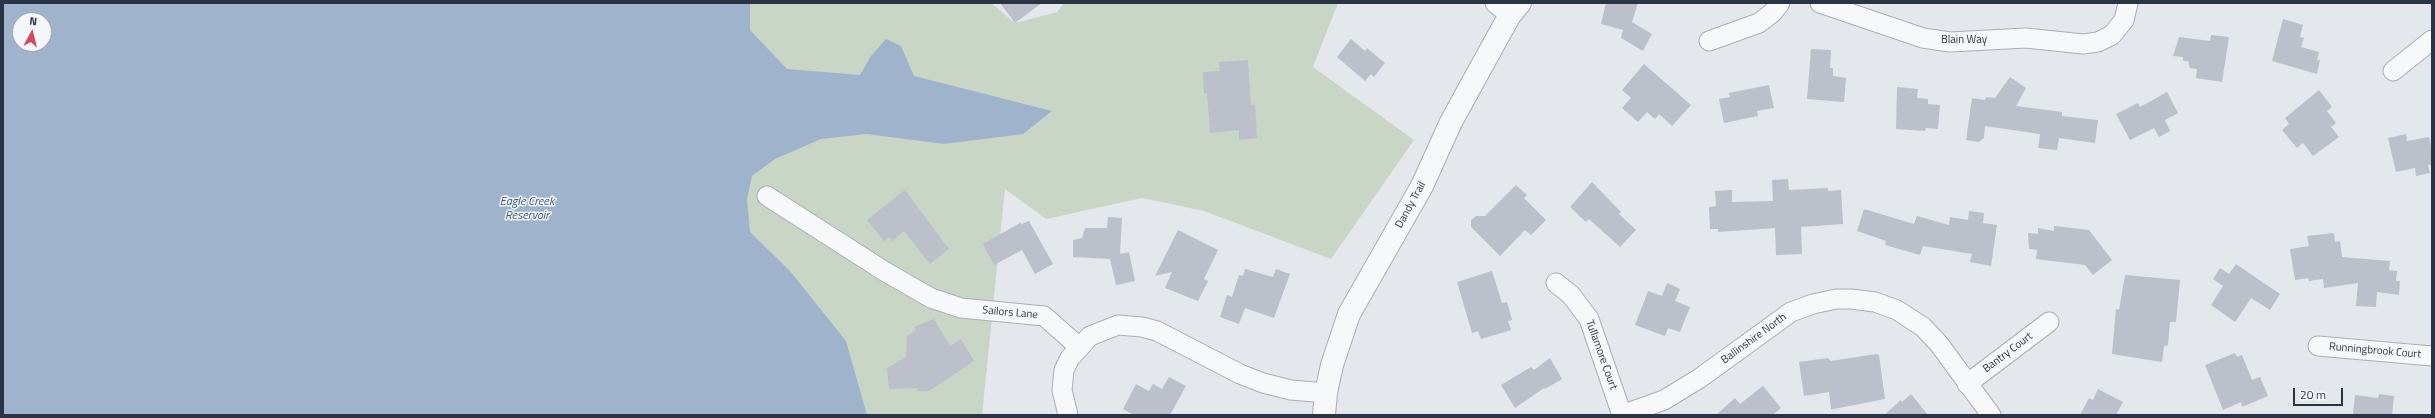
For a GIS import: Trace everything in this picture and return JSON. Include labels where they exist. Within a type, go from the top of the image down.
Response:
[{"type":"street","points":[[1709,41],[1759,24],[1772,14],[1780,3]]},
{"type":"street","name":"Blain Way","points":[[1820,3],[1913,36],[1950,42],[2026,38],[2091,44],[2112,35],[2124,20],[2128,3]]},
{"type":"street","name":"Dandy Trail","points":[[1324,415],[1326,393],[1336,351],[1349,314],[1422,186],[1451,122],[1509,7]]},
{"type":"street","points":[[2393,71],[2432,40]]},
{"type":"street","name":"Sailors Lane","points":[[767,196],[904,284],[932,298],[961,308],[1044,316],[1078,346]]},
{"type":"street","name":"Tullamore Court","points":[[1556,283],[1571,295],[1589,319],[1622,415]]},
{"type":"street","name":"Ballinshire North","points":[[1622,415],[1670,396],[1700,378],[1791,312],[1813,304],[1836,299],[1875,302],[1897,310],[1923,327],[1939,344],[1991,415]]},
{"type":"street","name":"Bantry Court","points":[[1968,384],[2048,322]]},
{"type":"street","points":[[1068,415],[1062,390],[1062,380],[1067,363],[1078,346],[1096,332],[1111,326],[1126,325],[1157,331],[1240,374],[1263,383],[1291,390],[1326,393]]},
{"type":"street","name":"Runningbrook Court","points":[[2318,346],[2432,356]]},
{"type":"green space","name":"Eagle Creek Reservoir","points":[[3,3],[991,3],[1015,23],[1057,12],[1064,3],[1338,3],[1313,67],[1414,140],[1331,259],[1204,211],[1142,198],[1046,219],[1005,189],[982,415],[3,415]]},
{"type":"water","name":"Eagle Creek Reservoir","points":[[3,3],[750,3],[750,30],[787,69],[860,75],[871,56],[886,39],[901,46],[914,76],[1052,111],[1023,134],[944,144],[867,134],[821,139],[775,159],[752,176],[747,199],[750,232],[790,271],[846,341],[867,415],[3,415]]},
{"type":"building","points":[[1000,3],[1042,3],[1015,23]]},
{"type":"building","points":[[1606,3],[1638,3],[1632,22],[1652,34],[1643,51],[1621,38],[1623,30],[1601,24]]},
{"type":"building","points":[[2283,19],[2303,25],[2300,37],[2304,38],[2301,47],[2319,52],[2317,60],[2320,60],[2317,74],[2272,61]]},
{"type":"building","points":[[2211,35],[2229,37],[2222,82],[2196,78],[2197,69],[2190,68],[2188,61],[2183,61],[2183,57],[2173,56],[2179,37],[2210,41]]},
{"type":"building","points":[[1351,39],[1365,51],[1367,48],[1385,63],[1374,77],[1371,74],[1365,81],[1337,57]]},
{"type":"building","points":[[1811,49],[1831,50],[1830,68],[1833,68],[1833,76],[1846,78],[1844,102],[1807,99]]},
{"type":"building","points":[[1248,60],[1251,105],[1255,104],[1257,138],[1239,140],[1239,130],[1210,133],[1207,93],[1204,93],[1203,72],[1220,71],[1219,62]]},
{"type":"building","points":[[1644,64],[1691,105],[1672,126],[1659,114],[1655,119],[1647,112],[1638,122],[1622,108],[1631,98],[1622,90]]},
{"type":"building","points":[[2010,77],[2026,88],[2016,106],[2062,112],[2062,116],[2098,120],[2095,143],[2059,138],[2057,150],[2038,148],[2040,134],[1985,126],[1984,138],[1979,142],[1966,140],[1972,98],[1985,100],[1986,97],[1995,98]]},
{"type":"building","points":[[1769,85],[1774,108],[1757,111],[1758,116],[1724,123],[1719,99],[1730,97],[1729,93]]},
{"type":"building","points":[[1897,87],[1918,89],[1917,98],[1928,99],[1928,104],[1940,105],[1938,129],[1926,128],[1925,131],[1896,129]]},
{"type":"building","points":[[2319,90],[2332,107],[2327,111],[2336,123],[2331,127],[2339,137],[2313,156],[2303,143],[2297,148],[2282,130],[2289,124],[2285,118]]},
{"type":"building","points":[[2167,92],[2178,113],[2165,120],[2170,131],[2159,137],[2154,128],[2130,140],[2116,114],[2138,103],[2140,107]]},
{"type":"building","points":[[2406,134],[2407,141],[2429,137],[2432,151],[2432,164],[2428,165],[2430,173],[2416,176],[2415,168],[2396,172],[2388,138]]},
{"type":"building","points":[[1788,179],[1789,190],[1828,188],[1828,191],[1841,190],[1843,224],[1801,227],[1802,254],[1776,255],[1775,228],[1718,232],[1718,229],[1710,229],[1709,207],[1716,206],[1715,191],[1732,190],[1732,202],[1773,201],[1772,180]]},
{"type":"building","points":[[1592,182],[1621,212],[1619,214],[1636,230],[1620,247],[1589,219],[1586,222],[1570,207]]},
{"type":"building","points":[[1516,185],[1527,195],[1524,198],[1546,220],[1531,235],[1525,230],[1500,256],[1471,227],[1471,220],[1476,216],[1485,216]]},
{"type":"building","points":[[905,190],[949,249],[930,264],[904,231],[892,241],[889,237],[884,241],[867,220]]},
{"type":"building","points":[[1864,209],[1914,224],[1917,216],[1949,225],[1950,217],[1968,220],[1969,211],[1984,213],[1983,223],[1997,225],[1991,266],[1970,262],[1972,254],[1923,246],[1920,255],[1885,245],[1886,241],[1857,231]]},
{"type":"building","points":[[1108,217],[1122,218],[1120,254],[1129,252],[1135,281],[1116,285],[1110,259],[1073,257],[1073,240],[1082,238],[1085,228],[1107,228]]},
{"type":"building","points":[[1029,221],[1053,264],[1035,274],[1022,250],[994,265],[983,244],[1020,223],[1022,224]]},
{"type":"building","points":[[2054,226],[2089,230],[2112,260],[2093,275],[2085,265],[2036,259],[2037,250],[2029,249],[2028,233],[2038,234],[2038,228],[2054,231]]},
{"type":"building","points":[[1178,230],[1218,250],[1204,279],[1208,281],[1198,301],[1165,288],[1172,272],[1155,276]]},
{"type":"building","points":[[2334,233],[2335,242],[2340,241],[2342,257],[2390,261],[2389,270],[2397,271],[2396,281],[2400,281],[2399,295],[2377,292],[2376,307],[2356,306],[2358,283],[2324,288],[2323,279],[2309,281],[2308,278],[2295,280],[2290,249],[2309,246],[2307,236]]},
{"type":"building","points":[[2236,264],[2280,294],[2270,310],[2251,298],[2235,322],[2211,305],[2223,286],[2213,279],[2220,268],[2229,274]]},
{"type":"building","points":[[1245,269],[1273,277],[1276,269],[1290,274],[1274,318],[1245,308],[1239,324],[1220,317],[1227,295],[1232,297],[1239,275],[1243,276]]},
{"type":"building","points":[[1492,271],[1502,303],[1507,302],[1512,320],[1508,321],[1511,330],[1481,339],[1478,331],[1472,333],[1457,282]]},
{"type":"building","points":[[2125,275],[2180,280],[2176,322],[2170,322],[2168,345],[2164,346],[2162,362],[2112,354],[2116,309],[2119,310]]},
{"type":"building","points":[[1667,283],[1680,289],[1675,301],[1690,307],[1680,332],[1668,328],[1665,336],[1635,325],[1648,291],[1662,296]]},
{"type":"building","points":[[934,319],[950,346],[961,339],[974,361],[929,391],[918,391],[916,388],[889,389],[887,368],[906,357],[907,336],[916,330],[914,327]]},
{"type":"building","points":[[2235,353],[2237,357],[2242,355],[2252,380],[2260,377],[2268,396],[2242,407],[2241,402],[2223,410],[2205,365]]},
{"type":"building","points":[[1876,354],[1879,355],[1885,399],[1831,409],[1829,392],[1804,396],[1799,362],[1828,358],[1831,361]]},
{"type":"building","points":[[1550,358],[1562,379],[1545,389],[1544,388],[1515,408],[1501,385],[1531,367],[1534,370]]},
{"type":"building","points":[[1169,377],[1186,386],[1170,415],[1134,415],[1123,409],[1136,384],[1149,391],[1153,384],[1162,389]]},
{"type":"building","points":[[1763,386],[1781,408],[1773,415],[1716,415],[1735,398],[1740,404]]},
{"type":"building","points":[[2098,389],[2123,402],[2116,415],[2080,415],[2089,398],[2093,400]]},
{"type":"building","points":[[1911,394],[1928,415],[1884,415],[1901,400],[1902,402]]},
{"type":"building","points":[[2379,394],[2394,396],[2392,415],[2353,414],[2355,395],[2378,398]]}]
